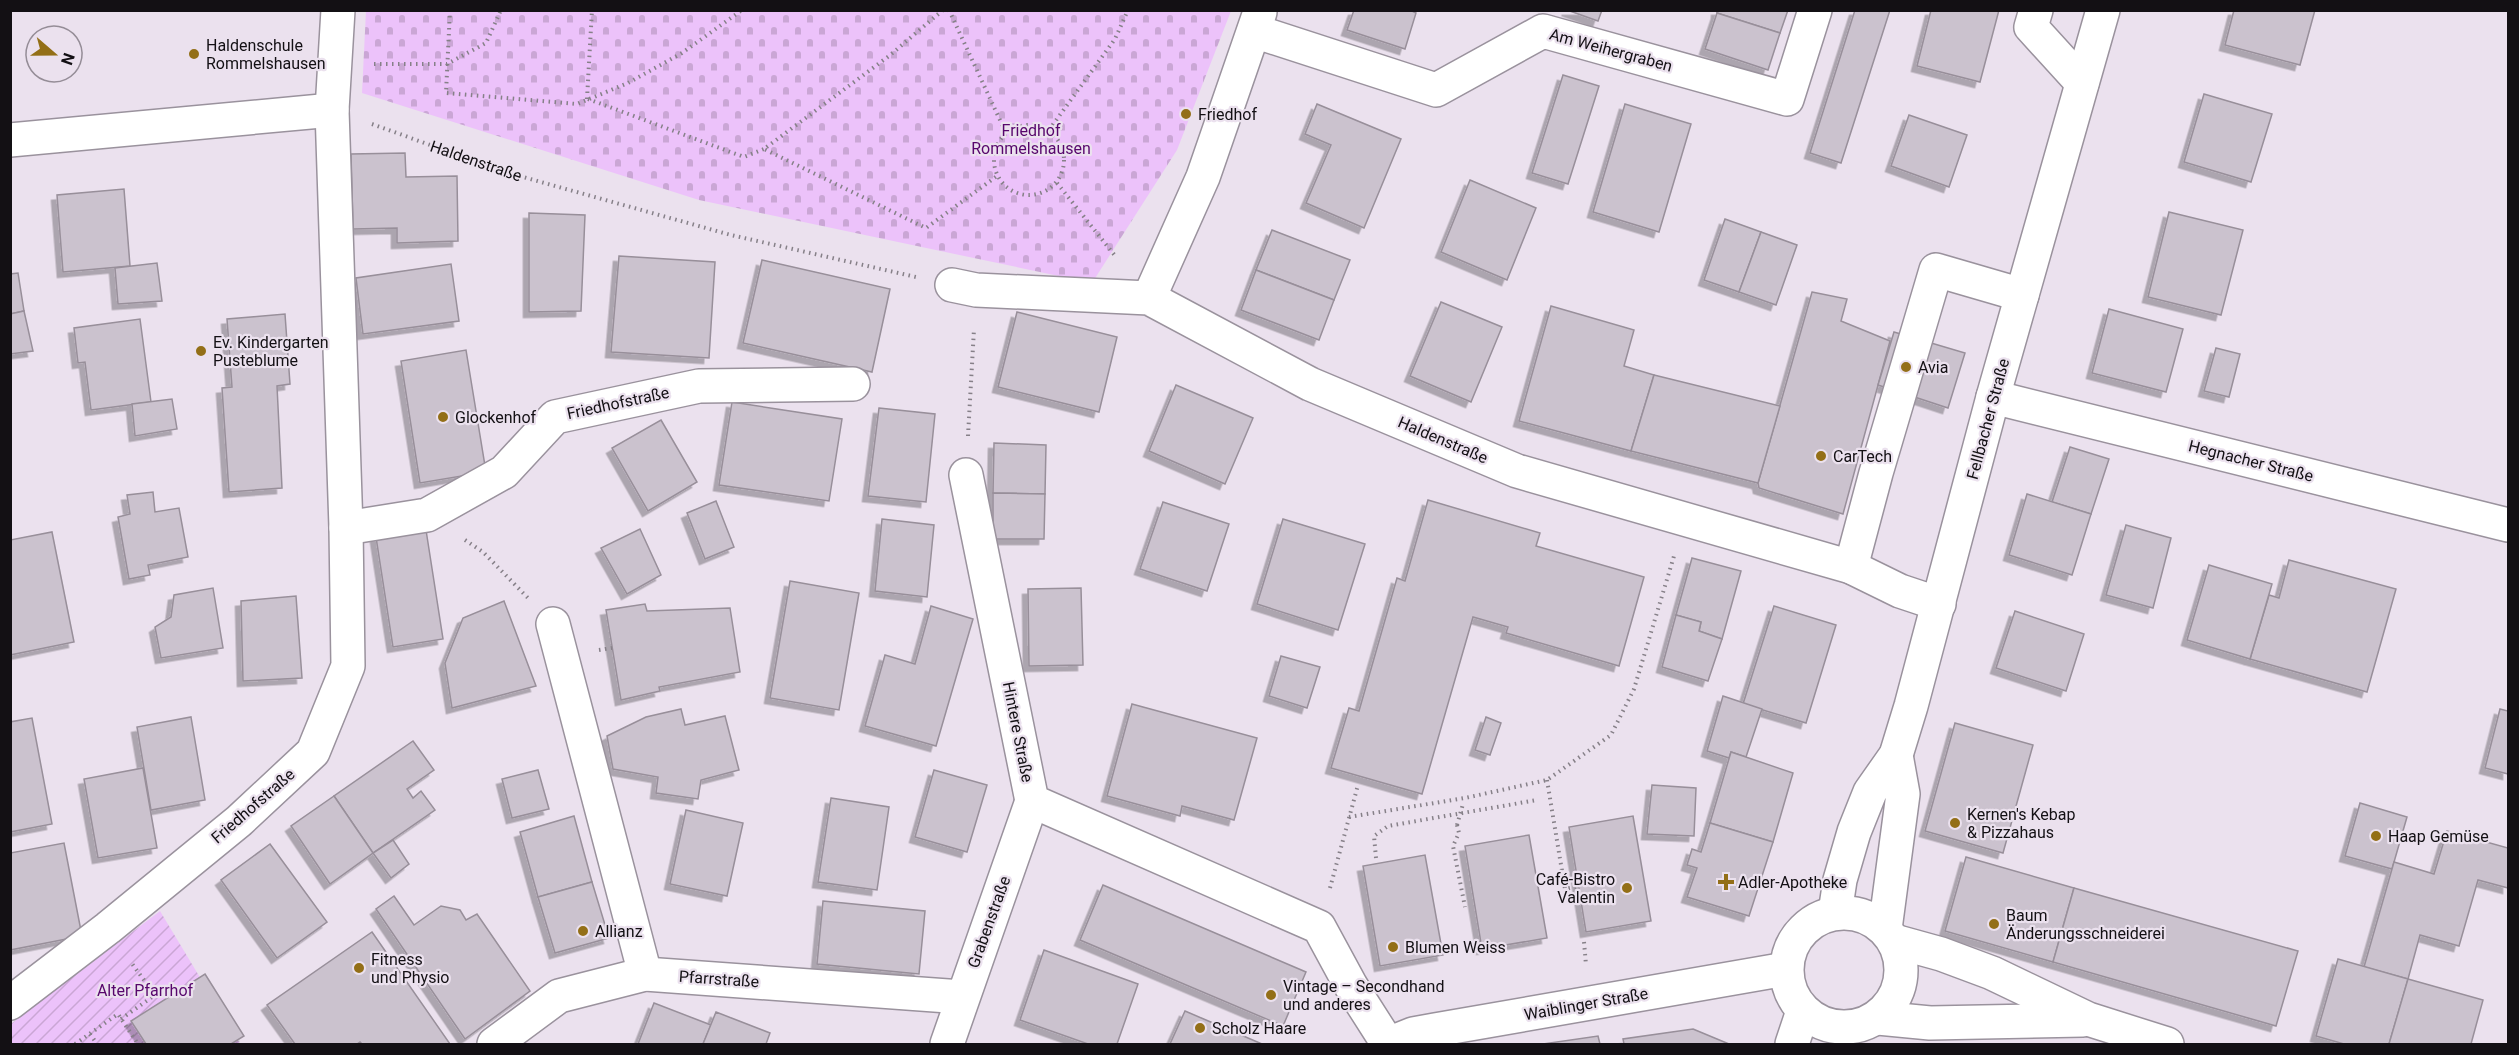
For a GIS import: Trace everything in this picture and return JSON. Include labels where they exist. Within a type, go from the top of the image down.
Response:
[{"type":"street","name":"Friedhofstraße","points":[[10,1003],[108,928],[239,820],[313,752],[348,666],[346,528],[327,87],[338,10]]},
{"type":"street","name":"Am Weihergraben","points":[[1149,298],[1203,177],[1257,21],[1436,90],[1543,31],[1787,99],[1815,10]]},
{"type":"street","points":[[2036,10],[2031,27],[2082,83]]},
{"type":"street","name":"Fellbacher Straße","points":[[1835,913],[1840,880],[1854,832],[1870,792],[1896,755],[1939,604],[1993,397],[2103,10]]},
{"type":"street","points":[[10,140],[327,87]]},
{"type":"street","points":[[1851,567],[1879,462],[1936,270],[2022,295]]},
{"type":"street","name":"Haldenstraße","points":[[951,285],[1149,298],[1311,384],[1517,471],[1851,567],[1900,591],[1939,604]]},
{"type":"street","name":"Friedhofstraße","points":[[346,528],[427,515],[504,472],[555,417],[699,386],[853,384]]},
{"type":"street","name":"Hegnacher Straße","points":[[1993,397],[2508,525]]},
{"type":"street","name":"Hintere Straße","points":[[966,475],[1032,801],[1319,927]]},
{"type":"street","points":[[553,624],[645,974]]},
{"type":"street","name":"Fellbacher Straße","points":[[1890,935],[1902,794],[1896,755]]},
{"type":"street","name":"Grabenstraße","points":[[947,1044],[1032,801]]},
{"type":"street","points":[[2088,1019],[1930,1023],[1861,1030],[1826,1026],[1803,1011],[1790,991],[1786,969],[1793,943],[1814,921],[1835,913],[1853,913],[1870,918],[1890,935],[1992,973],[2088,1019],[2167,1044]]},
{"type":"street","points":[[1319,927],[1351,986],[1388,1044]]},
{"type":"street","points":[[1861,1030],[1896,998],[1902,982],[1901,961],[1890,935]]},
{"type":"street","name":"Waiblinger Straße","points":[[1388,1044],[1413,1035],[1467,1035],[1786,969]]},
{"type":"street","name":"Pfarrstraße","points":[[494,1044],[560,996],[645,974],[962,997]]},
{"type":"street","points":[[1792,1044],[1803,1011]]},
{"type":"path","points":[[450,10],[446,93],[577,104],[628,83],[682,53],[742,10]]},
{"type":"path","points":[[327,87],[447,64],[486,43],[501,10]]},
{"type":"path","points":[[587,99],[592,10]]},
{"type":"path","points":[[587,99],[744,157],[764,149],[889,56],[943,10]]},
{"type":"path","points":[[949,10],[1006,133]]},
{"type":"path","points":[[1049,130],[1115,39],[1128,10]]},
{"type":"path","name":"Haldenstraße","points":[[327,87],[505,172],[731,235],[951,285]]},
{"type":"path","points":[[1028,124],[1049,130],[1063,149],[1063,172],[1057,183],[1037,195],[1025,196],[1005,186],[997,176],[994,165],[999,142],[1006,133],[1028,124]]},
{"type":"path","points":[[764,149],[926,228],[997,176]]},
{"type":"path","points":[[1057,183],[1149,298]]},
{"type":"path","points":[[951,285],[966,475]]},
{"type":"path","points":[[427,515],[483,552],[553,624]]},
{"type":"path","points":[[1349,818],[1465,798],[1547,780],[1611,735],[1634,689],[1685,521]]},
{"type":"path","points":[[1547,780],[1565,890],[1579,886]]},
{"type":"path","points":[[1319,927],[1358,785]]},
{"type":"path","points":[[1465,798],[1457,825],[1459,833],[1453,846],[1465,907]]},
{"type":"path","points":[[1376,858],[1374,836],[1388,825],[1537,800]]},
{"type":"path","points":[[121,1019],[155,995],[128,958]]},
{"type":"path","points":[[75,1044],[118,1014],[137,1044]]},
{"type":"path","points":[[90,1034],[97,1044]]},
{"type":"green space","name":"Friedhof Rommelshausen","points":[[366,11],[1231,11],[1177,150],[1092,283],[699,200],[362,93]]},
{"type":"green space","name":"Alter Pfarrhof","points":[[160,911],[240,1044],[11,1044],[11,1024]]},
{"type":"building","points":[[1354,10],[1410,10],[1416,13],[1405,49],[1347,30]]},
{"type":"building","points":[[1567,10],[1602,10],[1598,21]]},
{"type":"building","points":[[1717,10],[1788,10],[1780,33],[1717,13]]},
{"type":"building","points":[[1855,10],[1890,10],[1841,163],[1810,153]]},
{"type":"building","points":[[1931,10],[1999,10],[1980,82],[1917,66]]},
{"type":"building","points":[[2234,10],[2315,10],[2300,65],[2225,45]]},
{"type":"building","points":[[1717,13],[1780,33],[1768,70],[1705,49]]},
{"type":"building","points":[[1563,75],[1599,86],[1568,184],[1532,173]]},
{"type":"building","points":[[2204,94],[2272,114],[2251,182],[2184,162]]},
{"type":"building","points":[[1317,104],[1401,139],[1364,228],[1306,203],[1331,145],[1305,134]]},
{"type":"building","points":[[1625,104],[1691,124],[1659,232],[1593,212]]},
{"type":"building","points":[[1909,115],[1967,135],[1949,187],[1891,166]]},
{"type":"building","points":[[405,153],[406,177],[457,176],[458,241],[397,243],[397,228],[353,229],[351,154]]},
{"type":"building","points":[[1470,180],[1536,208],[1507,280],[1441,252]]},
{"type":"building","points":[[124,189],[130,266],[63,272],[57,195]]},
{"type":"building","points":[[2169,212],[2243,230],[2221,315],[2148,297]]},
{"type":"building","points":[[529,213],[585,215],[581,311],[529,312]]},
{"type":"building","points":[[1725,219],[1761,232],[1739,292],[1704,280]]},
{"type":"building","points":[[1272,230],[1350,260],[1334,300],[1256,270]]},
{"type":"building","points":[[1761,232],[1797,245],[1776,305],[1739,292]]},
{"type":"building","points":[[619,256],[715,262],[709,358],[611,352]]},
{"type":"building","points":[[762,260],[890,289],[872,372],[743,343]]},
{"type":"building","points":[[157,263],[162,301],[118,304],[115,268]]},
{"type":"building","points":[[451,264],[459,321],[363,334],[356,278]]},
{"type":"building","points":[[1256,270],[1334,300],[1319,340],[1241,310]]},
{"type":"building","points":[[18,273],[24,311],[10,314],[10,274]]},
{"type":"building","points":[[1812,292],[1847,299],[1841,321],[1890,341],[1843,514],[1759,488],[1758,483]]},
{"type":"building","points":[[1441,302],[1502,327],[1471,402],[1410,376]]},
{"type":"building","points":[[1551,306],[1634,330],[1624,366],[1654,375],[1631,451],[1519,421]]},
{"type":"building","points":[[2109,309],[2183,329],[2166,392],[2092,373]]},
{"type":"building","points":[[24,311],[33,351],[10,354],[10,314]]},
{"type":"building","points":[[1017,312],[1117,337],[1099,412],[998,387]]},
{"type":"building","points":[[285,314],[290,384],[277,386],[282,488],[229,492],[222,388],[232,387],[227,319]]},
{"type":"building","points":[[140,319],[151,402],[91,410],[85,362],[78,363],[74,328]]},
{"type":"building","points":[[1894,332],[1965,353],[1948,408],[1878,385]]},
{"type":"building","points":[[2216,348],[2240,354],[2229,397],[2204,391]]},
{"type":"building","name":"Glockenhof","points":[[466,350],[486,472],[420,483],[401,361]]},
{"type":"building","points":[[1654,375],[1780,406],[1758,483],[1631,451]]},
{"type":"building","points":[[1176,385],[1253,418],[1225,484],[1149,451]]},
{"type":"building","points":[[172,399],[177,429],[135,436],[132,404]]},
{"type":"building","points":[[732,402],[842,419],[829,501],[719,485]]},
{"type":"building","points":[[879,408],[935,414],[926,502],[868,496]]},
{"type":"building","points":[[661,420],[697,482],[648,511],[612,448]]},
{"type":"building","points":[[994,443],[1046,445],[1045,494],[993,493]]},
{"type":"building","points":[[2070,447],[2109,459],[2091,514],[2052,502]]},
{"type":"building","points":[[153,492],[155,512],[179,508],[188,557],[148,565],[150,575],[129,579],[118,517],[130,514],[127,495]]},
{"type":"building","points":[[993,493],[1045,494],[1044,539],[993,539]]},
{"type":"building","points":[[2027,494],[2091,514],[2072,575],[2009,555]]},
{"type":"building","points":[[1428,500],[1540,533],[1536,546],[1644,577],[1619,666],[1506,633],[1508,627],[1473,617],[1422,794],[1331,768],[1349,708],[1359,711],[1397,578],[1405,581]]},
{"type":"building","points":[[716,501],[734,547],[705,559],[687,513]]},
{"type":"building","points":[[1163,502],[1229,524],[1207,591],[1140,569]]},
{"type":"building","points":[[882,519],[934,525],[927,597],[875,591]]},
{"type":"building","points":[[1283,519],[1365,544],[1338,630],[1257,604]]},
{"type":"building","points":[[2126,525],[2171,538],[2153,608],[2106,595]]},
{"type":"building","points":[[640,529],[661,575],[627,594],[601,548]]},
{"type":"building","points":[[426,530],[443,639],[393,647],[376,537]]},
{"type":"building","points":[[52,532],[74,642],[10,655],[10,540]]},
{"type":"building","points":[[1692,558],[1741,571],[1722,639],[1699,631],[1701,622],[1676,615]]},
{"type":"building","points":[[2289,560],[2396,589],[2367,692],[2250,659],[2269,595],[2279,598]]},
{"type":"building","points":[[2209,565],[2272,584],[2250,659],[2187,640]]},
{"type":"building","points":[[790,581],[859,593],[839,710],[770,698]]},
{"type":"building","points":[[213,588],[223,648],[161,658],[155,627],[171,617],[174,595]]},
{"type":"building","points":[[1081,588],[1083,665],[1029,666],[1028,589]]},
{"type":"building","points":[[296,596],[302,678],[243,681],[241,601]]},
{"type":"building","points":[[504,601],[536,686],[452,708],[445,663],[463,618]]},
{"type":"building","points":[[645,604],[647,611],[730,608],[740,672],[659,687],[660,691],[621,700],[606,610]]},
{"type":"building","points":[[931,606],[973,619],[936,746],[865,726],[885,655],[915,664]]},
{"type":"building","points":[[1774,606],[1836,625],[1806,723],[1743,704]]},
{"type":"building","points":[[2015,611],[2084,634],[2066,691],[1996,668]]},
{"type":"building","points":[[1676,615],[1701,622],[1699,631],[1722,639],[1708,681],[1662,667]]},
{"type":"building","points":[[1281,656],[1320,667],[1307,708],[1269,696]]},
{"type":"building","points":[[1723,696],[1762,709],[1746,757],[1731,752],[1729,758],[1707,751]]},
{"type":"building","points":[[1132,704],[1257,738],[1234,820],[1182,806],[1180,816],[1107,796]]},
{"type":"building","points":[[681,709],[685,725],[725,716],[739,770],[701,780],[698,799],[656,793],[658,777],[613,769],[607,736],[646,717]]},
{"type":"building","points":[[2500,709],[2508,711],[2508,774],[2485,768]]},
{"type":"building","points":[[191,717],[205,800],[151,810],[137,727]]},
{"type":"building","points":[[1486,717],[1501,723],[1490,755],[1475,750]]},
{"type":"building","points":[[32,718],[52,824],[10,832],[10,722]]},
{"type":"building","points":[[1955,723],[2033,745],[2003,853],[1925,831]]},
{"type":"building","points":[[413,741],[434,770],[407,789],[413,798],[421,791],[435,810],[373,853],[334,796]]},
{"type":"building","points":[[1731,752],[1793,773],[1773,842],[1710,823]]},
{"type":"building","points":[[143,768],[157,848],[98,858],[84,779]]},
{"type":"building","points":[[538,770],[549,809],[512,818],[502,779]]},
{"type":"building","points":[[934,770],[987,785],[967,852],[915,837]]},
{"type":"building","points":[[1652,785],[1696,788],[1694,836],[1647,834]]},
{"type":"building","points":[[334,796],[373,853],[330,884],[291,826]]},
{"type":"building","points":[[831,798],[889,807],[877,890],[818,882]]},
{"type":"building","name":"Haap Gemüse","points":[[2360,803],[2407,817],[2392,869],[2345,856]]},
{"type":"building","points":[[686,810],[743,823],[727,896],[670,884]]},
{"type":"building","points":[[574,816],[592,882],[538,897],[520,832]]},
{"type":"building","points":[[1633,816],[1651,921],[1586,932],[1569,827]]},
{"type":"building","name":"Adler-Apotheke","points":[[1710,823],[1773,842],[1749,916],[1687,897],[1697,868],[1687,865],[1692,849],[1701,852]]},
{"type":"building","points":[[2447,831],[2508,848],[2508,888],[2478,880],[2459,946],[2420,935],[2408,979],[2364,967],[2394,862],[2434,874]]},
{"type":"building","points":[[1529,835],[1547,938],[1482,949],[1465,846]]},
{"type":"building","points":[[393,840],[409,864],[391,878],[373,853]]},
{"type":"building","points":[[64,843],[82,936],[10,950],[10,853]]},
{"type":"building","points":[[270,844],[327,922],[277,958],[221,880]]},
{"type":"building","points":[[1425,855],[1443,955],[1380,966],[1363,866]]},
{"type":"building","points":[[1966,857],[2074,888],[2053,962],[1945,931]]},
{"type":"building","points":[[592,882],[609,938],[555,953],[538,897]]},
{"type":"building","points":[[1103,885],[1306,972],[1283,1026],[1080,940]]},
{"type":"building","points":[[2074,888],[2298,951],[2276,1026],[2053,962]]},
{"type":"building","points":[[394,896],[414,925],[441,906],[460,910],[466,920],[477,914],[530,991],[465,1039],[376,909]]},
{"type":"building","points":[[823,901],[925,911],[919,974],[817,964]]},
{"type":"building","name":"Fitness und Physio","points":[[372,932],[450,1044],[362,1044],[360,1042],[357,1044],[295,1044],[267,1005]]},
{"type":"building","points":[[1044,950],[1138,984],[1117,1044],[1088,1044],[1020,1020]]},
{"type":"building","points":[[2338,959],[2408,979],[2389,1044],[2344,1044],[2316,1036]]},
{"type":"building","points":[[205,974],[244,1036],[231,1044],[146,1044],[131,1021]]},
{"type":"building","points":[[2408,979],[2483,1000],[2471,1044],[2389,1044]]},
{"type":"building","points":[[654,1003],[711,1025],[703,1044],[638,1044]]},
{"type":"building","name":"Scholz Haare","points":[[1185,1011],[1262,1044],[1170,1044]]},
{"type":"building","points":[[716,1012],[770,1033],[766,1044],[703,1044]]},
{"type":"building","points":[[1693,1029],[1729,1044],[1624,1044],[1623,1039]]},
{"type":"building","points":[[1598,1036],[1600,1044],[1543,1044]]},
{"type":"place","name":"Haldenschule Rommelshausen","points":[[194,54]]},
{"type":"place","name":"Friedhof","points":[[1186,114]]},
{"type":"place","name":"Ev. Kindergarten Pusteblume","points":[[201,351]]},
{"type":"place","name":"Avia","points":[[1906,367]]},
{"type":"place","name":"Glockenhof","points":[[443,417]]},
{"type":"place","name":"CarTech","points":[[1821,456]]},
{"type":"place","name":"Kernen's Kebap & Pizzahaus","points":[[1955,823]]},
{"type":"place","name":"Haap Gemüse","points":[[2376,836]]},
{"type":"place","name":"Adler-Apotheke","points":[[1726,882]]},
{"type":"place","name":"Café-Bistro Valentin","points":[[1627,888]]},
{"type":"place","name":"Baum Änderungsschneiderei","points":[[1994,924]]},
{"type":"place","name":"Allianz","points":[[583,931]]},
{"type":"place","name":"Blumen Weiss","points":[[1393,947]]},
{"type":"place","name":"Fitness und Physio","points":[[359,968]]},
{"type":"place","name":"Vintage – Secondhand und anderes","points":[[1271,995]]},
{"type":"place","name":"Scholz Haare","points":[[1200,1028]]}]
